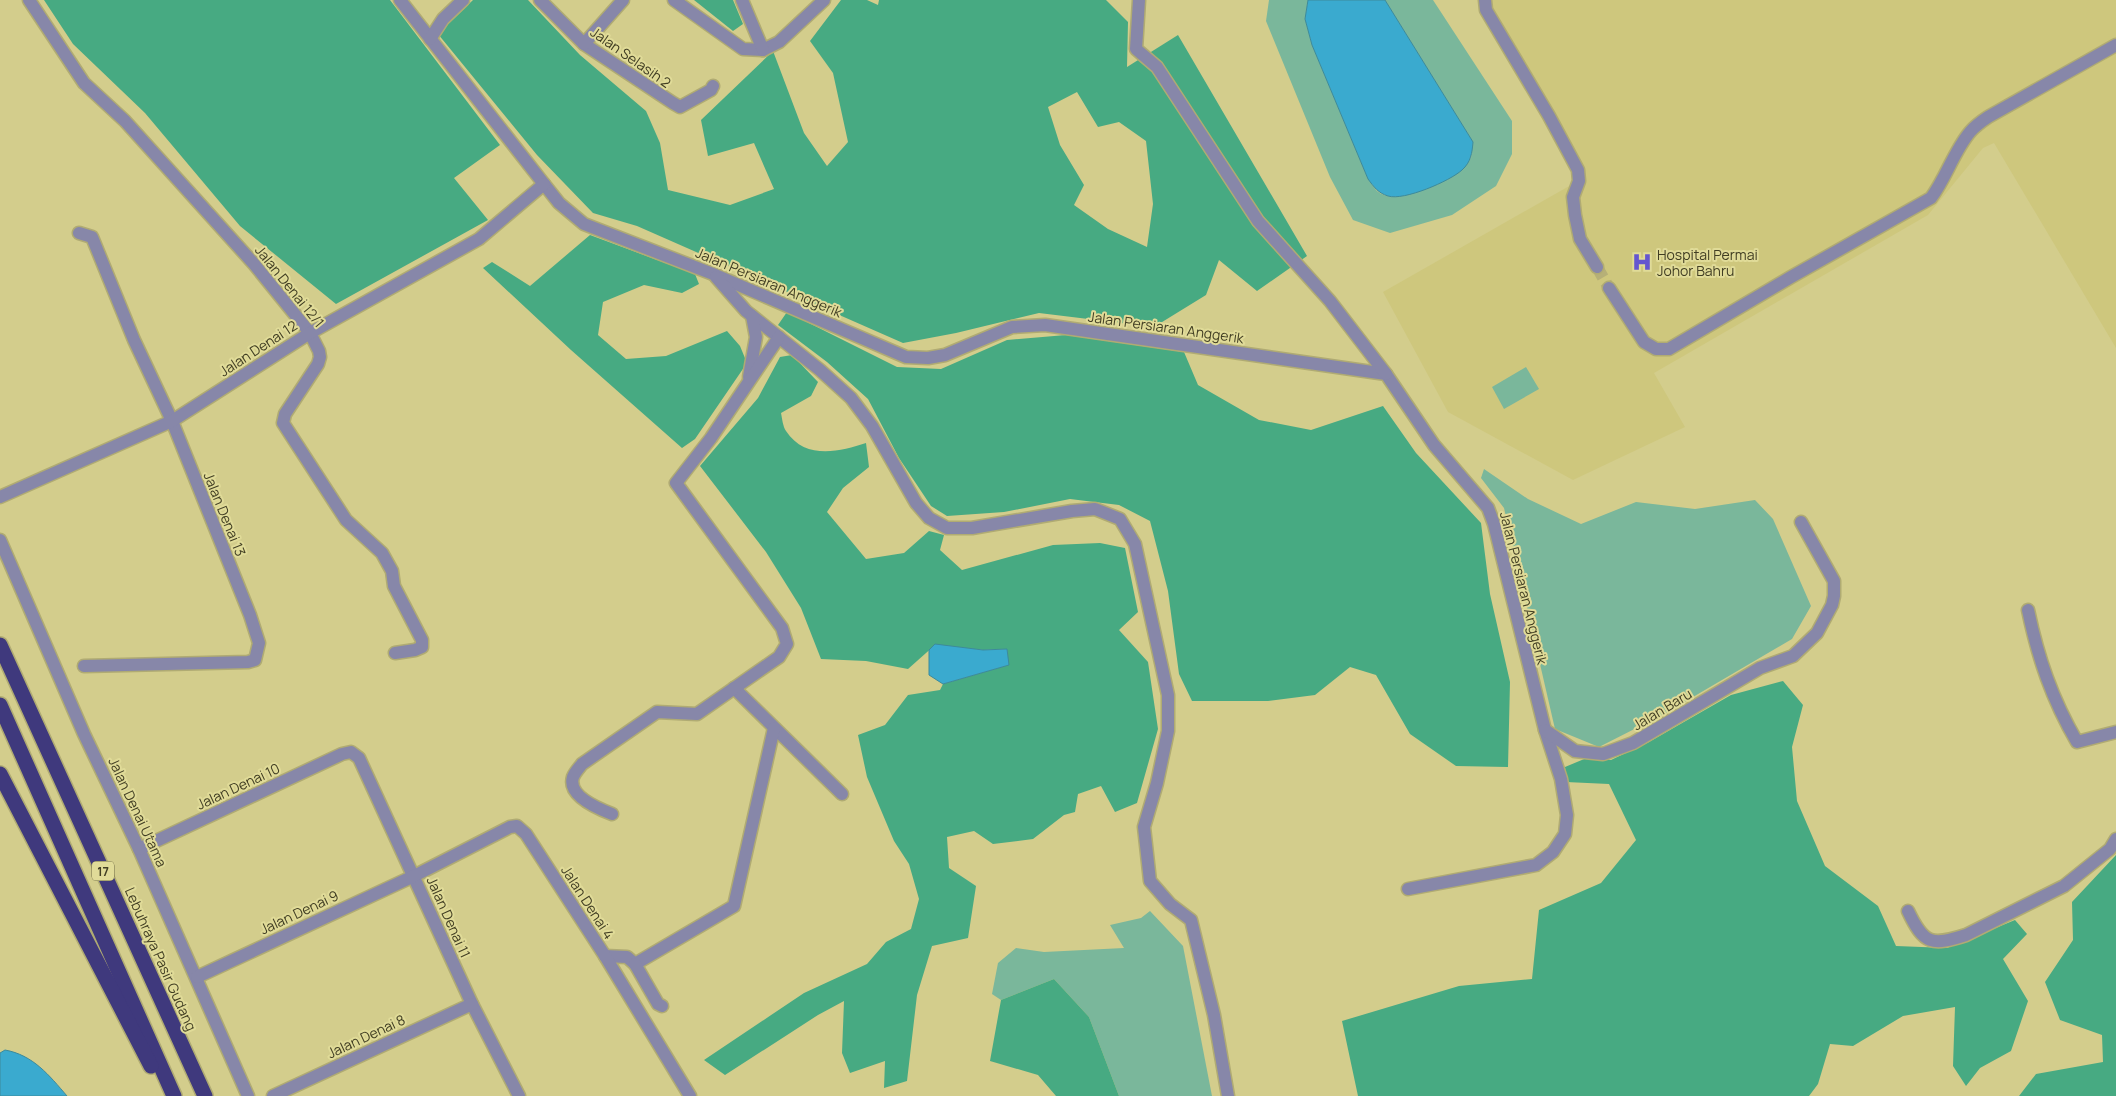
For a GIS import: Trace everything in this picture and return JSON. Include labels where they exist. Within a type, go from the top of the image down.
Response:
[{"type":"highway","name":"Lebuhraya Pasir Gudang","points":[[0,645],[205,1096]]},
{"type":"highway","name":"17","points":[[0,705],[174,1096]]},
{"type":"highway","points":[[0,774],[167,1096]]},
{"type":"street","name":"Jalan Denai 12/1","points":[[29,0],[84,83],[125,121],[254,264],[310,332],[319,350],[318,364],[285,414],[283,424],[346,520],[382,553],[392,571],[394,586],[422,640],[422,647],[416,650],[395,653]]},
{"type":"street","name":"Jalan Persiaran Anggerik","points":[[400,0],[544,184],[560,203],[584,224],[713,274],[906,357],[928,358],[945,355],[1012,327],[1045,325],[1386,374],[1434,445],[1488,508],[1545,730],[1561,779],[1567,815],[1566,834],[1553,852],[1536,865],[1408,889]]},
{"type":"street","points":[[430,39],[443,19],[463,0]]},
{"type":"street","name":"Jalan Selasih 2","points":[[540,0],[584,44],[680,106],[711,90],[713,86]]},
{"type":"street","points":[[584,44],[623,0]]},
{"type":"street","points":[[674,0],[743,49],[763,50],[778,42],[824,0]]},
{"type":"street","points":[[742,0],[763,50]]},
{"type":"street","points":[[1139,0],[1136,49],[1157,67],[1258,221],[1330,301],[1386,374]]},
{"type":"street","points":[[1485,0],[1486,10],[1549,116],[1578,170],[1579,181],[1573,197],[1575,215],[1580,239],[1597,267]]},
{"type":"street","points":[[1609,288],[1644,342],[1656,350],[1669,349],[1931,198],[1941,184],[1969,132],[1988,117],[2116,45]]},
{"type":"street","name":"Jalan Denai 12","points":[[0,497],[172,421],[310,332],[480,239],[544,184]]},
{"type":"street","name":"Jalan Denai 13","points":[[79,233],[92,237],[134,340],[172,421],[259,643],[255,660],[248,662],[84,666]]},
{"type":"street","points":[[713,274],[752,316],[820,370],[851,398],[872,426],[916,503],[929,518],[947,528],[972,528],[1072,511],[1095,509],[1120,519],[1135,544],[1168,696],[1168,730],[1157,783],[1144,827],[1150,882],[1170,904],[1191,920],[1214,1015],[1228,1096]]},
{"type":"street","points":[[748,384],[756,337],[752,316]]},
{"type":"street","points":[[612,814],[591,806],[576,791],[572,783],[573,775],[582,764],[651,715],[664,712],[697,714],[779,657],[785,649],[787,640],[782,628],[676,483],[711,438],[779,337]]},
{"type":"street","name":"Jalan Baru","points":[[1545,730],[1575,751],[1603,754],[1633,743],[1760,668],[1793,656],[1817,633],[1832,605],[1834,596],[1834,581],[1801,522]]},
{"type":"street","name":"Jalan Denai Utama","points":[[0,540],[84,734],[197,977],[248,1096]]},
{"type":"street","points":[[2028,610],[2037,652],[2056,702],[2076,742],[2116,732]]},
{"type":"street","points":[[734,688],[842,794]]},
{"type":"street","points":[[636,964],[734,906],[774,728]]},
{"type":"street","name":"Jalan Denai 10","points":[[139,849],[342,754],[351,752]]},
{"type":"street","name":"Jalan Denai 11","points":[[351,752],[359,758],[472,1004],[519,1096]]},
{"type":"street","name":"Jalan Denai 4","points":[[414,876],[510,827],[517,826],[526,834],[605,956],[690,1096]]},
{"type":"street","points":[[1908,912],[1925,939],[1931,941],[1950,940],[1966,936],[2064,886],[2110,849],[2116,839]]},
{"type":"street","name":"Jalan Denai 9","points":[[197,977],[414,876]]},
{"type":"street","points":[[605,956],[627,957],[636,964],[658,1004],[662,1006]]},
{"type":"street","name":"Jalan Denai 8","points":[[273,1096],[472,1004]]},
{"type":"shaded area","name":"Hospital Permai Johor Bahru","points":[[1490,0],[2116,0],[2116,348],[1994,143],[1983,148],[1928,215],[1654,373],[1685,427],[1573,480],[1448,412],[1383,292],[1578,181],[1498,31]]},
{"type":"green space","points":[[44,0],[390,0],[500,145],[454,178],[488,220],[336,304],[240,226],[145,113],[73,44]]},
{"type":"green space","points":[[473,0],[528,0],[580,55],[646,111],[660,143],[668,190],[730,205],[774,189],[754,143],[708,156],[701,120],[773,51],[804,133],[827,166],[848,142],[833,73],[810,41],[841,0],[867,0],[878,5],[879,0],[1106,0],[1128,22],[1127,67],[1178,35],[1307,256],[1257,291],[1219,260],[1206,295],[1154,327],[1039,313],[956,333],[903,343],[637,226],[593,213],[537,155],[438,34]],"holes":[[[1077,92],[1098,127],[1119,122],[1146,141],[1153,204],[1147,247],[1108,229],[1074,205],[1084,185],[1060,145],[1048,107]]]},
{"type":"green space","points":[[694,0],[733,0],[743,24],[733,31]]},
{"type":"green space","points":[[1269,0],[1308,0],[1305,19],[1312,45],[1368,179],[1377,191],[1387,196],[1398,196],[1425,187],[1471,158],[1473,142],[1385,0],[1433,0],[1512,121],[1512,154],[1496,186],[1452,215],[1390,233],[1353,220],[1330,177],[1266,21]]},
{"type":"green space","points":[[590,235],[695,274],[699,284],[682,293],[644,285],[603,302],[598,335],[626,359],[666,356],[727,331],[740,346],[747,363],[695,439],[682,448],[571,350],[483,268],[492,262],[530,286]]},
{"type":"green space","points":[[787,312],[897,367],[941,369],[1007,340],[1066,335],[1184,352],[1198,385],[1259,420],[1311,430],[1383,406],[1416,453],[1481,523],[1490,594],[1510,682],[1508,767],[1456,766],[1410,734],[1376,675],[1350,667],[1315,695],[1268,701],[1192,701],[1179,674],[1168,591],[1150,521],[1119,505],[1070,499],[1004,512],[947,516],[931,506],[899,458],[868,399],[827,362],[778,325]]},
{"type":"green space","points":[[792,355],[818,382],[811,396],[781,413],[786,431],[794,440],[813,450],[834,451],[866,443],[869,467],[843,488],[827,512],[866,559],[904,553],[929,531],[944,535],[940,550],[962,570],[1053,545],[1100,543],[1125,548],[1138,612],[1119,630],[1148,662],[1158,729],[1137,803],[1115,812],[1101,786],[1078,794],[1075,812],[1064,815],[1033,839],[993,844],[974,831],[947,837],[949,868],[976,886],[968,938],[932,946],[917,995],[907,1081],[884,1088],[885,1061],[850,1073],[842,1053],[844,1001],[818,1015],[725,1075],[704,1060],[804,993],[867,964],[886,942],[911,929],[919,899],[909,864],[894,841],[867,777],[858,735],[885,725],[908,695],[940,690],[943,684],[1008,665],[1007,649],[983,650],[935,645],[908,669],[866,661],[821,659],[801,608],[766,552],[700,466],[758,398],[780,357]]},
{"type":"green space","points":[[1526,367],[1539,389],[1504,409],[1492,387]]},
{"type":"green space","points":[[1484,469],[1528,499],[1581,524],[1636,502],[1695,509],[1755,500],[1773,519],[1811,606],[1792,639],[1664,714],[1599,747],[1555,729],[1504,508],[1481,478]]},
{"type":"green space","points":[[1783,681],[1803,705],[1792,747],[1797,801],[1825,866],[1878,906],[1896,946],[1947,948],[2015,920],[2027,934],[2003,959],[2028,1001],[2011,1051],[1980,1068],[1966,1086],[1953,1066],[1955,1007],[1903,1016],[1853,1046],[1830,1044],[1818,1084],[1809,1096],[1358,1096],[1342,1021],[1459,986],[1532,979],[1539,910],[1601,883],[1636,840],[1609,784],[1566,782],[1565,767],[1589,757],[1611,760],[1649,742],[1731,695]]},
{"type":"green space","points":[[2116,855],[2116,1096],[2019,1096],[2036,1074],[2103,1062],[2102,1035],[2060,1020],[2045,982],[2073,940],[2072,902]]},
{"type":"green space","points":[[1150,911],[1183,946],[1212,1096],[1119,1096],[1089,1017],[1054,979],[1001,1000],[992,994],[998,963],[1016,948],[1044,952],[1124,948],[1110,925],[1141,918]]},
{"type":"green space","points":[[1054,979],[1089,1017],[1119,1096],[1056,1096],[1038,1075],[990,1061],[1001,1000]]},
{"type":"water","points":[[1308,0],[1385,0],[1473,142],[1469,161],[1462,170],[1438,184],[1405,196],[1388,196],[1374,187],[1368,179],[1312,45],[1305,19]]},
{"type":"water","points":[[935,644],[983,650],[1007,649],[1009,665],[943,684],[929,675],[929,650]]},
{"type":"water","points":[[5,1050],[24,1056],[32,1061],[67,1096],[0,1096],[0,1053]]},
{"type":"tunnel","points":[[1597,267],[1609,288]]},
{"type":"place","name":"Hospital Permai Johor Bahru","points":[[1642,262]]}]
